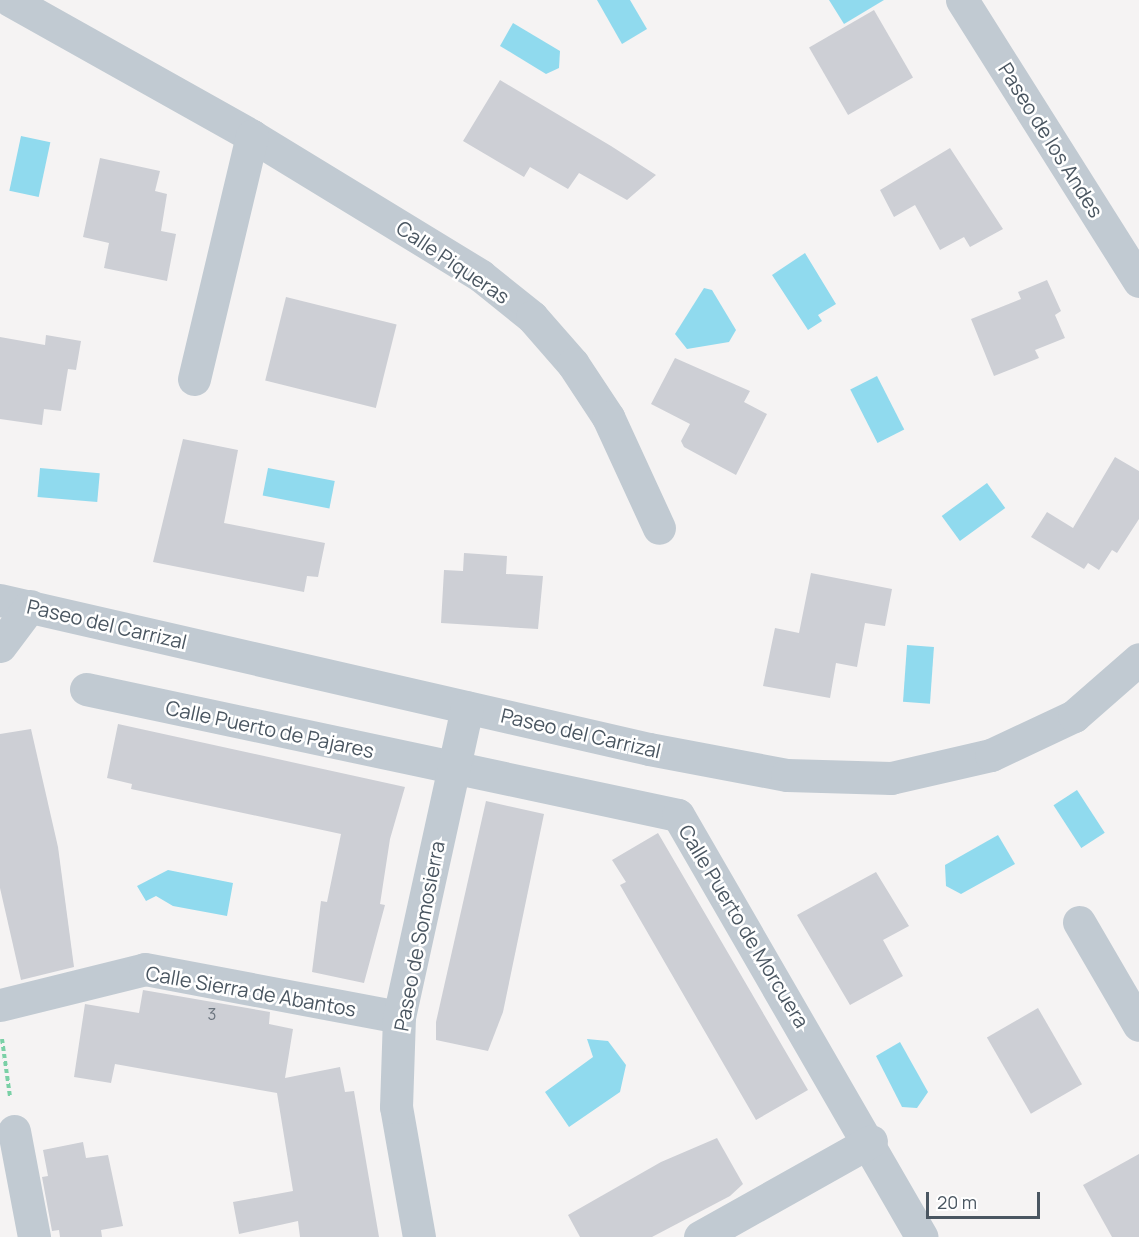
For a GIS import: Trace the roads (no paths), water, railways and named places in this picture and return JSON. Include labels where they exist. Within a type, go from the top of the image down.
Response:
[{"type":"street","name":"Calle Piqueras","points":[[10,0],[252,136],[481,276],[532,317],[573,364],[608,417],[659,528]]},
{"type":"street","name":"Paseo de los Andes","points":[[962,0],[1139,281]]},
{"type":"street","points":[[194,379],[252,136]]},
{"type":"street","points":[[0,646],[15,603]]},
{"type":"street","name":"Paseo del Carrizal","points":[[15,603],[467,707],[787,775],[891,778],[991,755],[1074,716],[1139,659]]},
{"type":"street","name":"Calle Puerto de Pajares","points":[[86,689],[453,768]]},
{"type":"street","name":"Paseo de Somosierra","points":[[419,1237],[396,1107],[399,1017],[467,707]]},
{"type":"street","name":"Calle Puerto de Morcuera","points":[[453,768],[678,815],[871,1141],[922,1237]]},
{"type":"street","points":[[1079,922],[1139,1025]]},
{"type":"street","name":"Calle Sierra de Abantos","points":[[1,1019],[145,969],[399,1017]]},
{"type":"street","points":[[14,1131],[34,1237]]},
{"type":"street","points":[[700,1237],[871,1141]]},
{"type":"water","points":[[597,0],[630,0],[647,29],[622,44]]},
{"type":"water","points":[[829,0],[884,0],[844,24]]},
{"type":"water","points":[[513,23],[560,51],[559,68],[546,74],[500,46]]},
{"type":"water","points":[[21,136],[50,142],[39,197],[9,191]]},
{"type":"water","points":[[805,253],[836,304],[818,315],[822,321],[808,330],[772,275]]},
{"type":"water","points":[[704,288],[712,290],[736,330],[729,342],[687,349],[675,334]]},
{"type":"water","points":[[877,376],[904,429],[878,443],[850,390]]},
{"type":"water","points":[[40,468],[100,473],[97,502],[37,497]]},
{"type":"water","points":[[268,468],[335,481],[329,508],[263,495]]},
{"type":"water","points":[[987,483],[1005,508],[960,541],[942,516]]},
{"type":"water","points":[[907,645],[934,647],[930,704],[903,702]]},
{"type":"water","points":[[1077,790],[1105,833],[1081,848],[1054,805]]},
{"type":"water","points":[[998,835],[1015,864],[961,894],[946,886],[945,865]]},
{"type":"water","points":[[168,870],[233,883],[227,916],[173,906],[156,896],[146,901],[137,886]]},
{"type":"water","points":[[587,1039],[608,1041],[626,1065],[620,1092],[569,1127],[545,1092],[593,1057]]},
{"type":"water","points":[[900,1042],[928,1092],[917,1108],[902,1107],[876,1056]]}]
